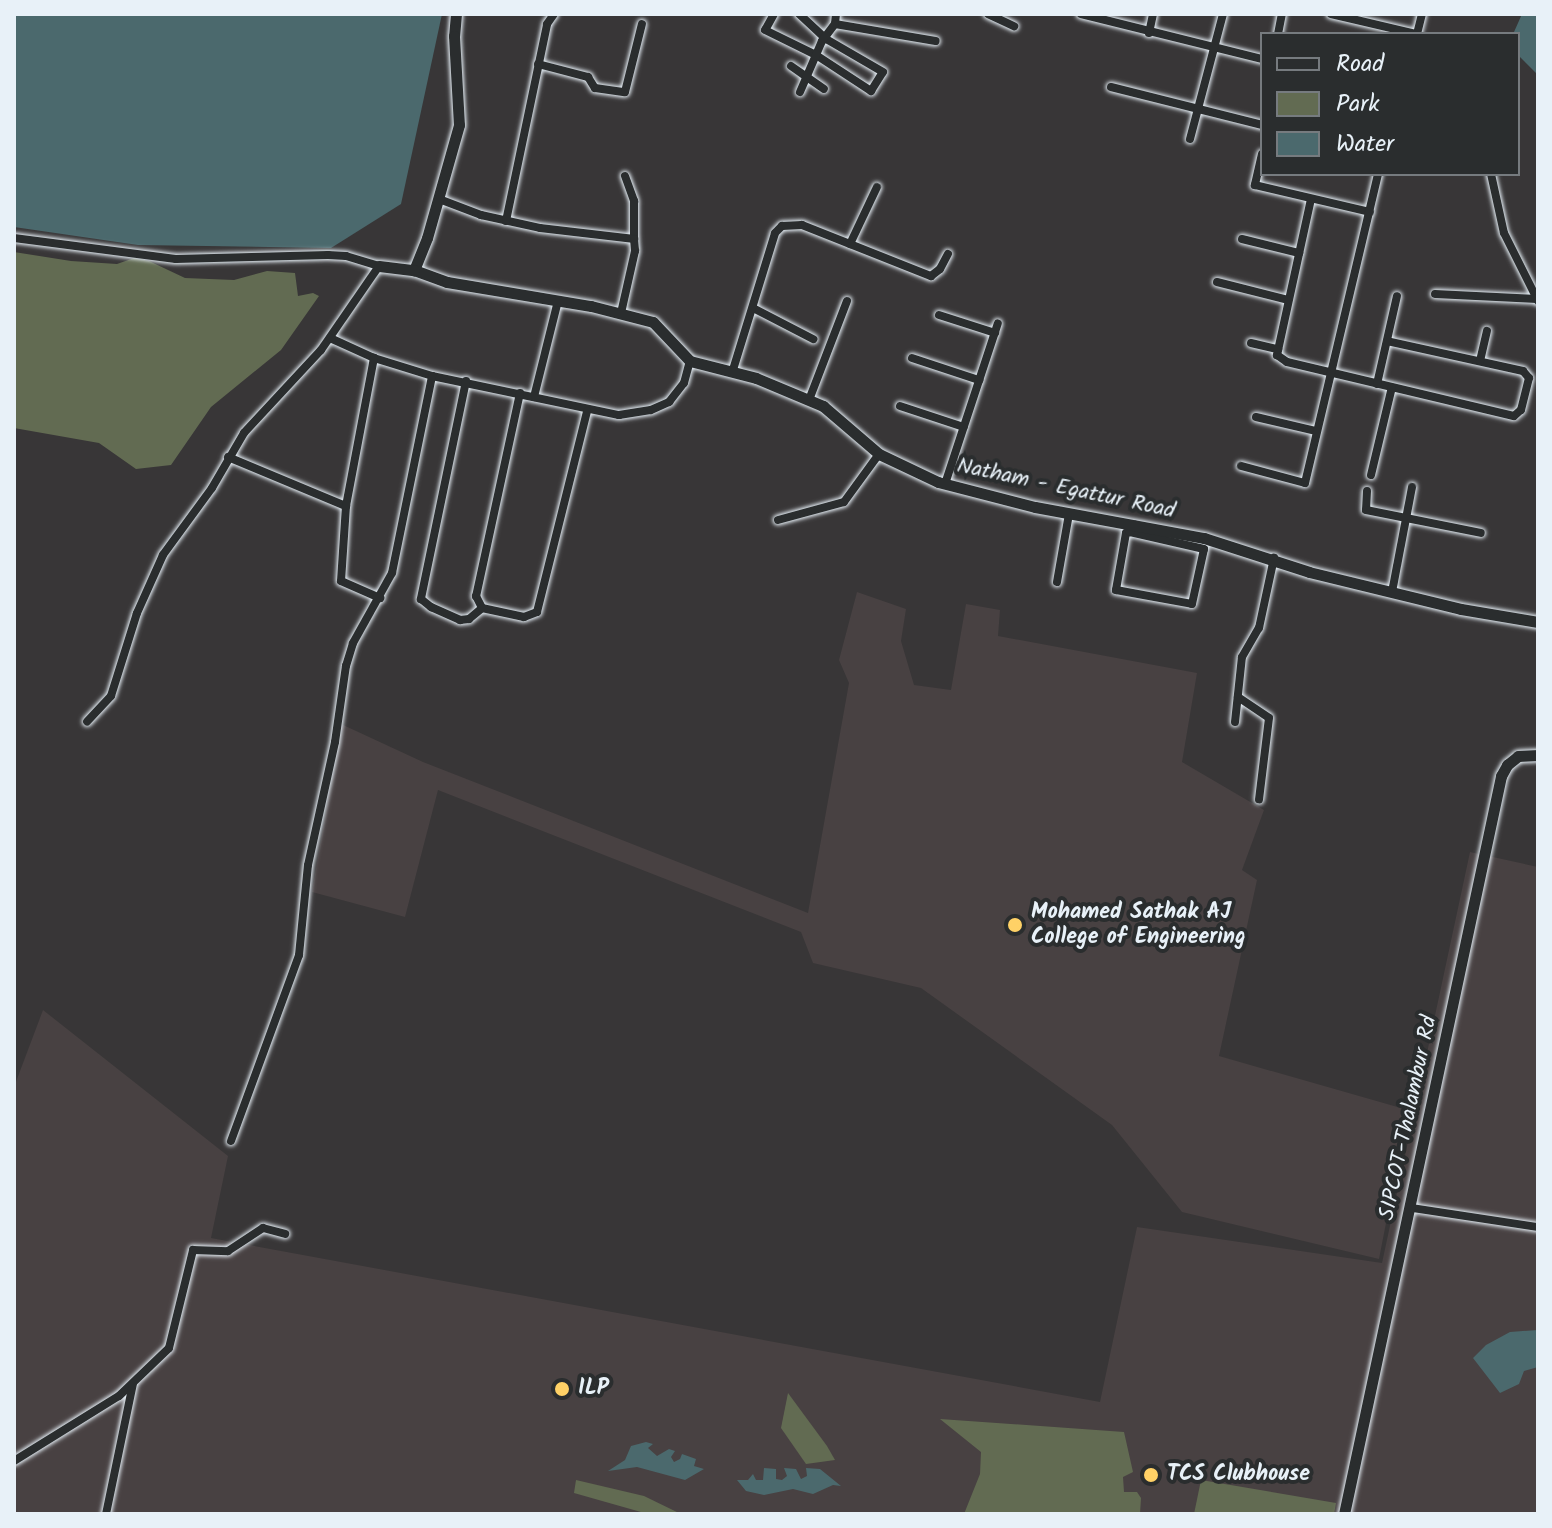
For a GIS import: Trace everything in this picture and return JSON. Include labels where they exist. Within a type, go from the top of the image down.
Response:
[{"type":"street","points":[[414,270],[439,199],[459,125],[454,36],[456,14]]},
{"type":"street","points":[[506,221],[547,24],[554,14]]},
{"type":"street","points":[[774,14],[765,30],[816,55],[871,91],[883,72],[826,39],[799,14]]},
{"type":"street","points":[[988,14],[1014,26]]},
{"type":"street","points":[[1081,14],[1260,59]]},
{"type":"street","points":[[1149,33],[1153,14]]},
{"type":"street","points":[[1190,139],[1223,14]]},
{"type":"street","points":[[1331,14],[1356,17],[1409,32]]},
{"type":"street","points":[[800,92],[836,19],[936,41]]},
{"type":"street","points":[[538,64],[588,77],[595,88],[625,92],[642,24]]},
{"type":"street","points":[[791,66],[824,89]]},
{"type":"street","points":[[1111,87],[1260,125]]},
{"type":"street","points":[[1260,163],[1255,185],[1370,212]]},
{"type":"street","points":[[621,313],[635,251],[634,201],[625,176]]},
{"type":"street","points":[[1241,466],[1305,483],[1378,176]]},
{"type":"street","points":[[1435,294],[1537,300],[1504,233],[1491,176]]},
{"type":"street","points":[[850,244],[877,187]]},
{"type":"street","points":[[439,199],[506,221],[634,239]]},
{"type":"street","points":[[1311,199],[1277,355],[1287,362],[1331,373],[1514,416],[1518,414],[1528,375],[1387,341]]},
{"type":"street","points":[[732,373],[775,233],[782,226],[802,225],[931,276],[940,269],[948,254]]},
{"type":"street","points":[[14,238],[176,259],[328,255],[414,270],[447,282],[621,313],[662,328],[690,361],[684,383],[669,402],[631,414],[587,411],[520,393],[432,376],[374,358],[330,338]]},
{"type":"street","points":[[1242,239],[1299,253]]},
{"type":"street","points":[[87,722],[111,696],[149,582],[163,555],[212,488],[228,457],[254,420],[330,338],[379,266]]},
{"type":"street","points":[[1217,282],[1288,300]]},
{"type":"street","points":[[1377,384],[1397,296]]},
{"type":"street","points":[[534,397],[558,301]]},
{"type":"street","points":[[809,400],[847,301]]},
{"type":"street","points":[[753,308],[813,339]]},
{"type":"street","points":[[939,315],[995,333]]},
{"type":"street","points":[[945,484],[998,323]]},
{"type":"street","points":[[1480,361],[1487,331]]},
{"type":"street","points":[[1251,343],[1278,349]]},
{"type":"street","points":[[374,358],[346,506],[341,581],[380,598]]},
{"type":"street","points":[[912,358],[979,380]]},
{"type":"street","name":"Natham - Egattur Road","points":[[690,361],[756,378],[823,406],[879,454],[945,484],[1132,529],[1274,558],[1309,572],[1392,592],[1538,622]]},
{"type":"street","points":[[231,1141],[299,955],[308,865],[335,742],[346,666],[353,643],[392,573],[432,376]]},
{"type":"street","points":[[466,381],[421,599],[460,620],[469,619],[482,608]]},
{"type":"street","points":[[1371,475],[1392,387]]},
{"type":"street","points":[[482,608],[476,596],[520,393]]},
{"type":"street","points":[[900,406],[964,427]]},
{"type":"street","points":[[482,608],[524,617],[537,612],[587,411]]},
{"type":"street","points":[[1256,417],[1316,431]]},
{"type":"street","points":[[778,520],[844,502],[879,454]]},
{"type":"street","points":[[228,457],[346,506]]},
{"type":"street","points":[[1392,592],[1412,487]]},
{"type":"street","points":[[1367,491],[1366,510],[1481,533]]},
{"type":"street","points":[[1057,582],[1069,514]]},
{"type":"street","points":[[1132,529],[1126,533],[1116,590],[1192,604],[1202,542]]},
{"type":"street","points":[[1235,722],[1242,657],[1259,628],[1274,558]]},
{"type":"street","points":[[1238,697],[1269,718],[1259,799]]},
{"type":"street","name":"SIPCOT-Thalambur Rd","points":[[1344,1514],[1412,1208],[1501,776],[1507,765],[1518,756],[1538,755]]},
{"type":"street","points":[[1412,1208],[1538,1227]]},
{"type":"street","points":[[14,1461],[119,1396],[169,1348],[193,1250],[228,1251],[263,1228],[285,1234]]},
{"type":"street","points":[[106,1514],[133,1383]]},
{"type":"shaded area","name":"Mohamed Sathak AJ College of Engineering","points":[[857,592],[906,609],[901,641],[914,685],[951,690],[966,604],[1000,610],[998,636],[1197,673],[1182,762],[1264,810],[1242,870],[1257,880],[1219,1056],[1408,1110],[1379,1259],[1182,1212],[1112,1125],[921,988],[813,963],[801,932],[438,790],[405,917],[312,892],[341,724],[423,762],[808,913],[849,683],[839,660]]},
{"type":"shaded area","points":[[1470,852],[1538,867],[1538,1514],[14,1514],[14,1087],[43,1010],[228,1156],[211,1238],[1100,1402],[1137,1227],[1382,1263]]},
{"type":"green space","points":[[14,252],[117,264],[134,258],[149,261],[185,278],[234,280],[267,271],[295,273],[298,296],[313,293],[319,296],[281,350],[211,407],[171,465],[136,469],[99,443],[14,428]]},
{"type":"green space","points":[[788,1393],[835,1460],[806,1464],[781,1428]]},
{"type":"green space","points":[[940,1419],[1124,1432],[1133,1472],[1123,1477],[1124,1492],[1137,1492],[1141,1498],[1140,1514],[964,1514],[980,1474],[981,1452]]},
{"type":"green space","points":[[576,1480],[644,1496],[681,1514],[648,1514],[574,1493]]},
{"type":"green space","points":[[1201,1480],[1336,1503],[1334,1514],[1194,1514]]},
{"type":"water","points":[[14,14],[442,14],[401,204],[331,248],[138,245],[14,227]]},
{"type":"water","points":[[1522,14],[1538,14],[1538,75],[1520,57],[1520,32],[1514,32]]},
{"type":"water","points":[[1538,1330],[1538,1367],[1524,1371],[1519,1384],[1500,1393],[1473,1358],[1486,1345],[1510,1332]]},
{"type":"water","points":[[646,1442],[653,1444],[648,1448],[657,1456],[669,1449],[675,1451],[671,1457],[674,1462],[682,1454],[696,1459],[694,1466],[704,1469],[685,1480],[637,1467],[608,1471],[625,1460],[631,1446]]},
{"type":"water","points":[[764,1468],[776,1469],[776,1479],[782,1480],[787,1476],[784,1468],[796,1469],[801,1479],[807,1476],[806,1468],[820,1469],[841,1486],[833,1485],[813,1494],[793,1489],[764,1495],[746,1491],[737,1480],[748,1480],[753,1474],[756,1480],[763,1480]]},
{"type":"place","name":"Mohamed Sathak AJ College of Engineering","points":[[1015,925]]},
{"type":"place","name":"ILP","points":[[562,1389]]},
{"type":"place","name":"TCS Clubhouse","points":[[1151,1475]]}]
